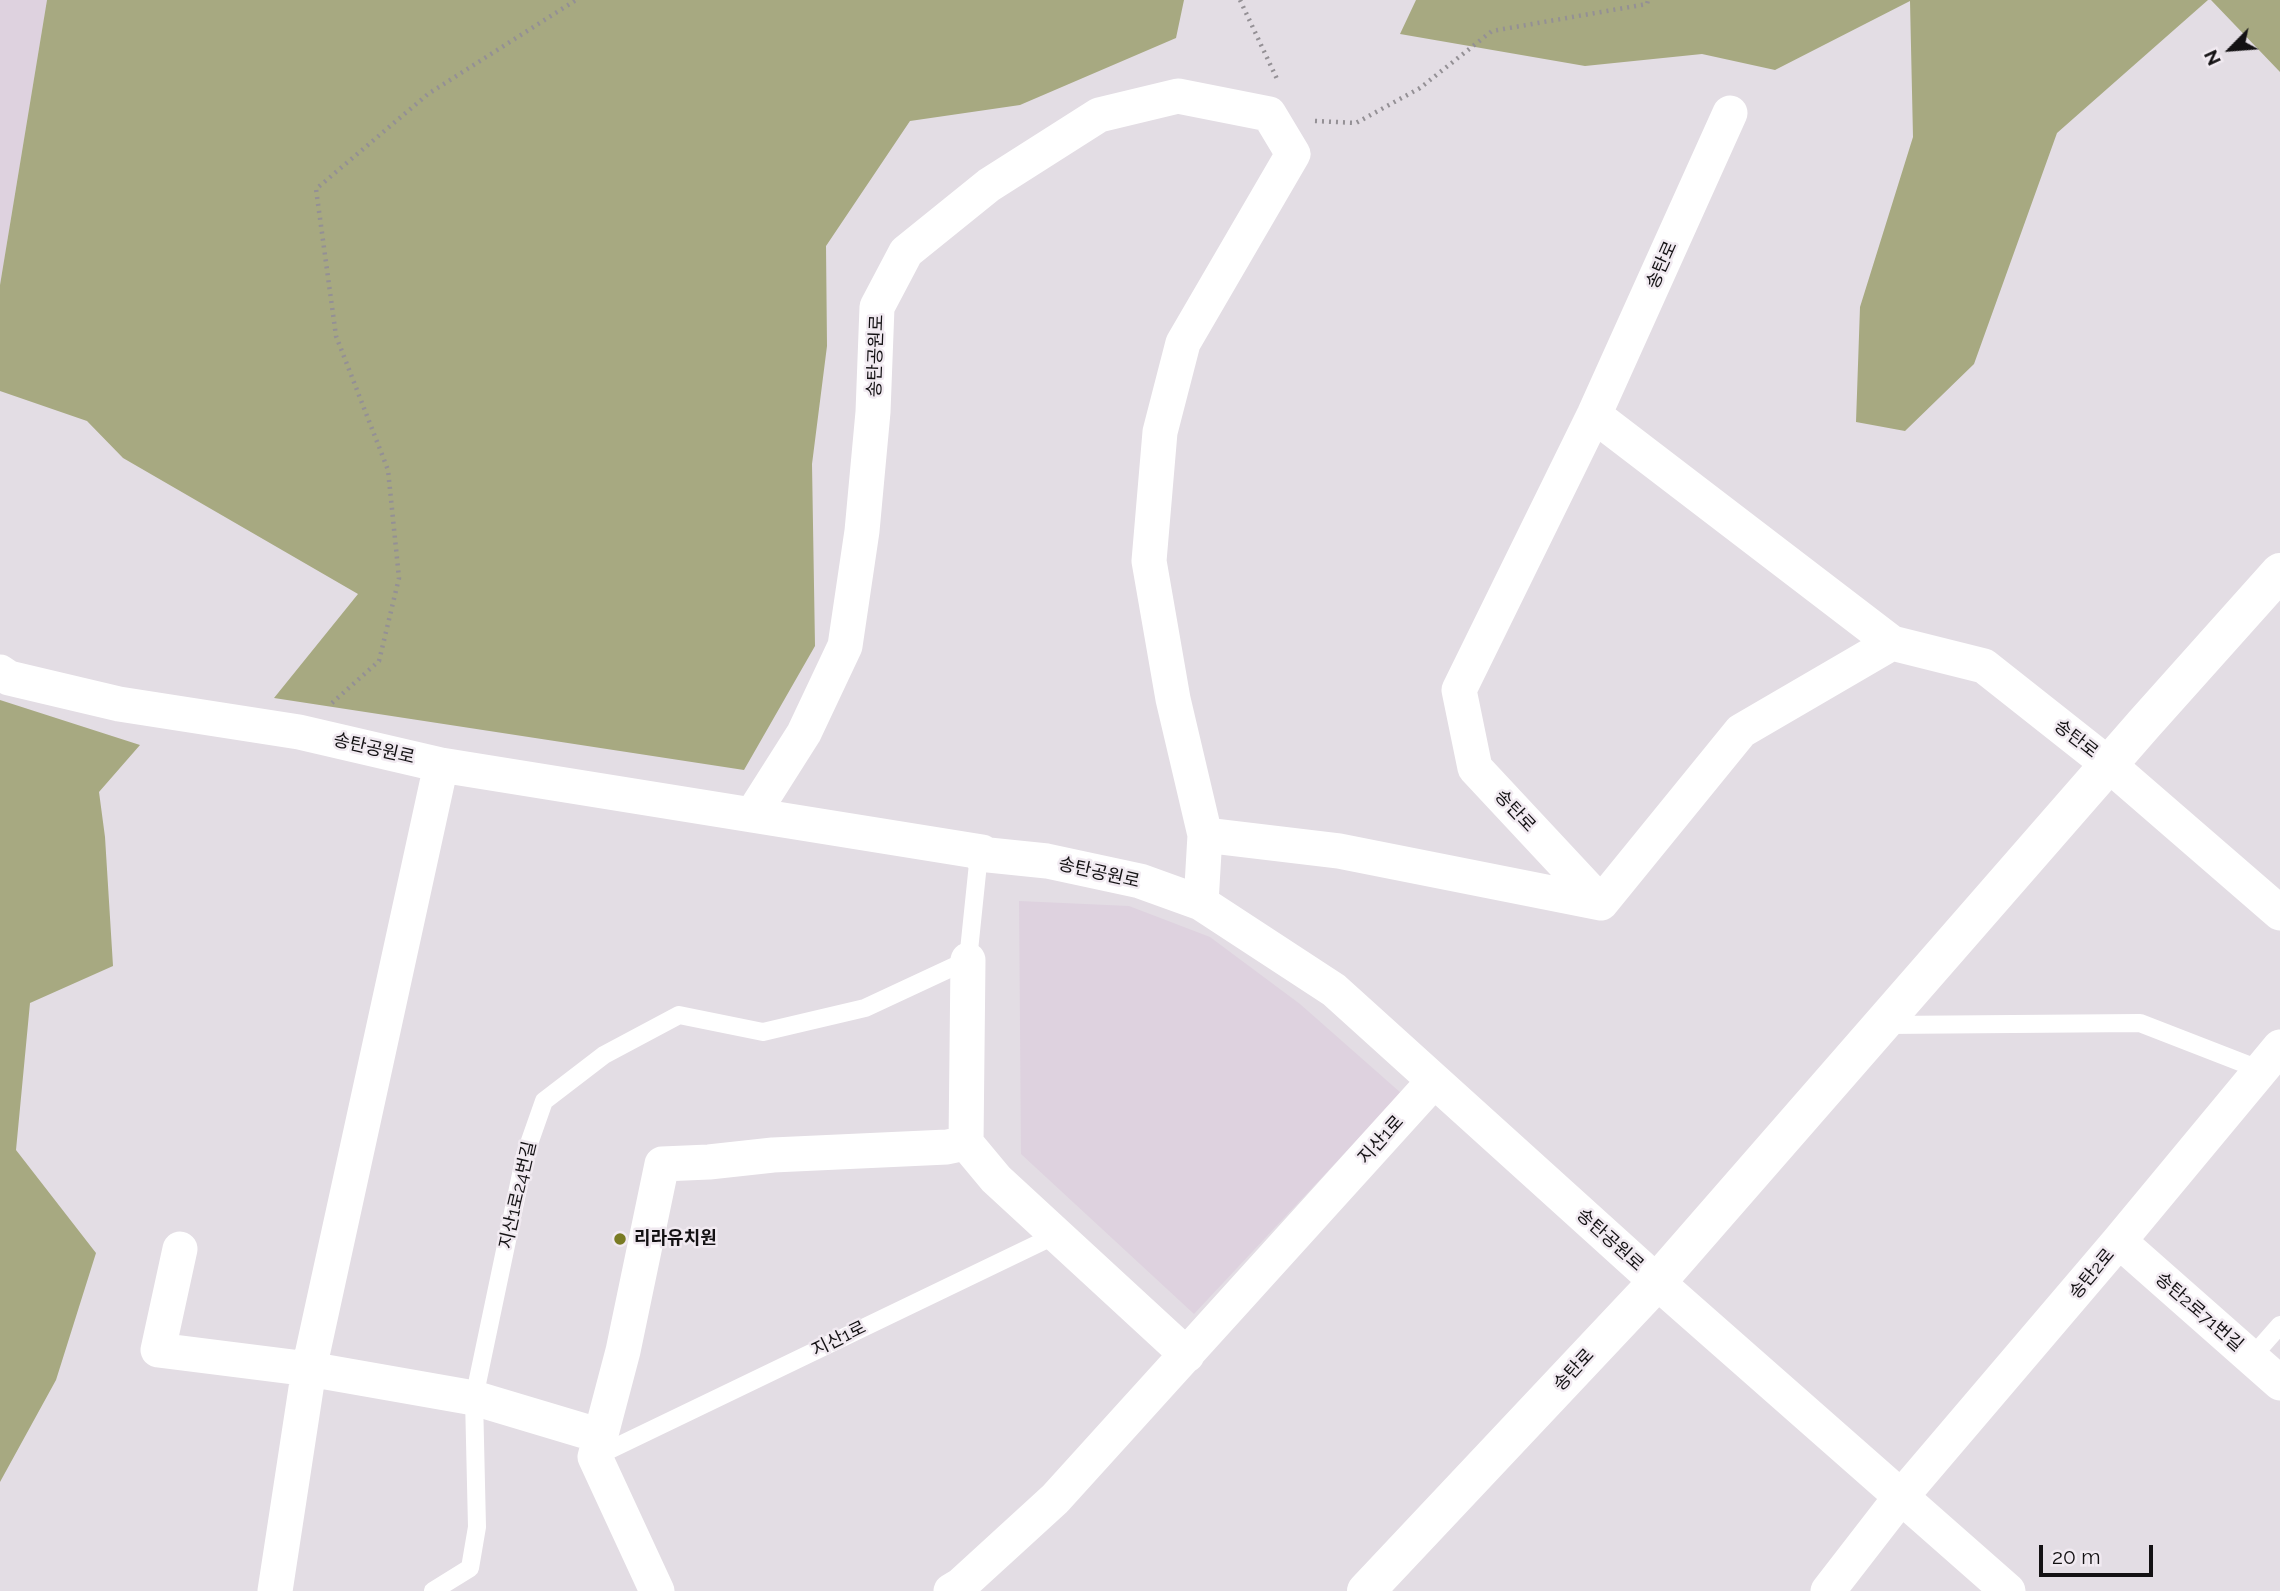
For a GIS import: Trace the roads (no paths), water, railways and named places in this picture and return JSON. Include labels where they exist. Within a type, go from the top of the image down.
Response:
[{"type":"main road","name":"송탄로","points":[[1366,1591],[1657,1282],[2280,572]]},
{"type":"street","name":"송탄공원로","points":[[752,815],[804,733],[845,646],[862,531],[873,412],[877,307],[906,252],[989,185],[1098,115],[1178,96],[1269,114],[1293,155],[1183,343],[1160,432],[1150,561],[1173,699],[1205,835]]},
{"type":"street","name":"송탄로","points":[[1601,903],[1475,768],[1459,690],[1594,415],[1730,113]]},
{"type":"street","points":[[1201,903],[1205,835],[1339,851],[1601,903],[1741,731],[1892,643],[1594,415]]},
{"type":"street","name":"송탄로","points":[[1892,643],[1984,666],[2109,764]]},
{"type":"street","name":"송탄공원로","points":[[0,672],[9,678],[119,705],[299,732],[441,765],[982,852],[979,854],[1047,861],[1140,881],[1201,903],[1334,990],[1657,1282],[2008,1591]]},
{"type":"street","points":[[2109,764],[2280,913]]},
{"type":"street","points":[[275,1591],[309,1369],[441,765]]},
{"type":"street","points":[[968,960],[966,1143],[996,1180],[1187,1354]]},
{"type":"street","name":"송탄2로","points":[[1828,1591],[1900,1498],[2119,1241],[2270,1058]]},
{"type":"street","name":"지산1로","points":[[951,1591],[961,1585],[1055,1499],[1433,1082]]},
{"type":"street","points":[[657,1591],[598,1446],[623,1351],[662,1164],[773,1155],[947,1147],[966,1143]]},
{"type":"street","name":"송탄2로71번길","points":[[2119,1241],[2280,1383]]},
{"type":"street","points":[[180,1249],[158,1350],[309,1369],[474,1398],[598,1446]]},
{"type":"lane","points":[[968,960],[979,854]]},
{"type":"lane","name":"지산1로24번길","points":[[433,1591],[470,1568],[477,1527],[474,1398],[524,1155],[544,1101],[604,1055],[679,1015],[763,1032],[865,1008],[968,960]]},
{"type":"lane","points":[[1881,1025],[2140,1023],[2270,1058]]},
{"type":"lane","name":"지산1로","points":[[598,1446],[1056,1235]]},
{"type":"lane","points":[[2251,1358],[2280,1325]]},
{"type":"place","name":"리라유치원","points":[[620,1239]]}]
